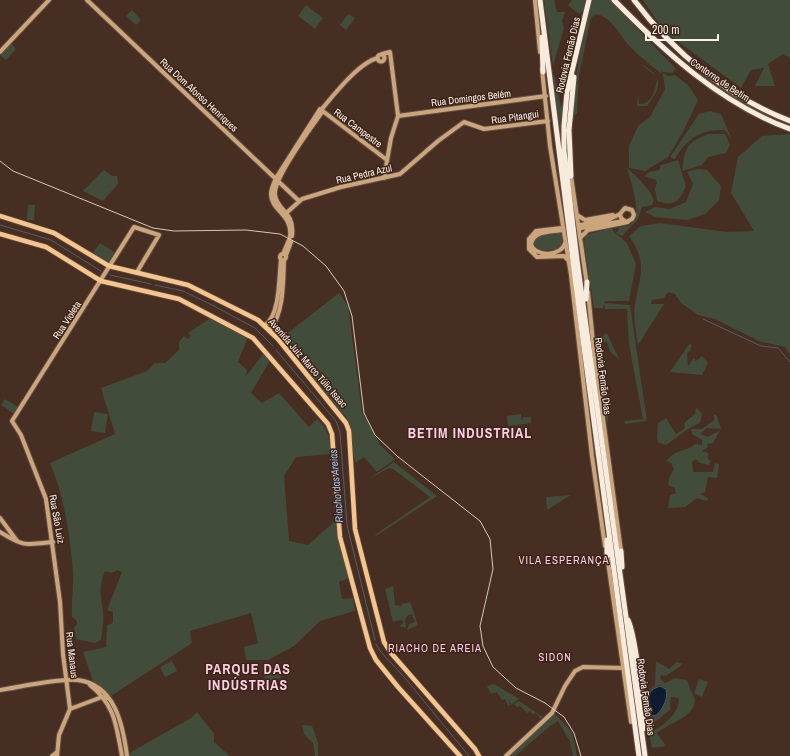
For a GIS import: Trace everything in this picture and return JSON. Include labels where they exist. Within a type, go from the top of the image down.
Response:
[{"type":"highway","name":"Rodovia Fernão Dias","points":[[540,0],[576,284],[639,744]]},
{"type":"highway","name":"Rodovia Fernão Dias","points":[[589,0],[568,92],[564,126],[564,151],[622,594],[625,614],[632,630],[644,716],[642,738],[639,744]]},
{"type":"highway","name":"Contorno de Betim","points":[[614,0],[662,48],[703,82],[755,114],[790,129]]},
{"type":"highway","name":"Contorno de Betim","points":[[634,0],[668,40],[708,75],[758,106],[790,121]]},
{"type":"highway","points":[[541,8],[543,72]]},
{"type":"highway","points":[[571,176],[571,120],[575,66]]},
{"type":"highway","points":[[587,282],[586,294],[588,336]]},
{"type":"highway","points":[[575,309],[576,284]]},
{"type":"highway","points":[[603,479],[607,556]]},
{"type":"highway","points":[[621,551],[622,594]]},
{"type":"highway","points":[[631,722],[639,744],[646,756]]},
{"type":"highway","points":[[638,756],[639,744]]},
{"type":"main road","points":[[0,52],[49,0]]},
{"type":"main road","name":"Rua Dom Afonso Henriques","points":[[87,0],[300,201]]},
{"type":"main road","name":"Rodovia Fernão Dias","points":[[535,0],[550,146],[566,239],[592,456],[631,722]]},
{"type":"main road","points":[[270,330],[277,319],[280,309],[283,260],[280,256],[284,254],[291,239],[292,223],[285,214],[275,195],[277,180],[321,110],[349,78],[371,61],[389,52],[398,116],[384,178]]},
{"type":"main road","name":"Rua Domingos Belém","points":[[398,116],[546,96]]},
{"type":"main road","name":"Rua Campestre","points":[[321,110],[387,160]]},
{"type":"main road","name":"Rua Pitangui","points":[[482,129],[548,121]]},
{"type":"main road","name":"Rua Pedra Azul","points":[[285,214],[302,199],[341,187],[400,174],[464,122],[482,129]]},
{"type":"main road","name":"Rodovia Fernão Dias","points":[[571,176],[587,282],[594,352],[621,551]]},
{"type":"main road","points":[[580,238],[588,230],[620,225],[634,217],[633,211],[626,208],[621,213],[608,220],[581,226],[626,221]]},
{"type":"main road","points":[[577,215],[585,220],[590,220],[621,213]]},
{"type":"main road","points":[[621,213],[626,221]]},
{"type":"main road","name":"Avenida Juiz Marco Túlio Isaac","points":[[0,216],[54,233],[109,266],[188,285],[258,320],[270,330],[338,411],[346,423],[349,431],[356,535],[386,647],[476,749],[479,756]]},
{"type":"main road","name":"Rua Violeta","points":[[12,421],[134,227],[159,235],[137,272]]},
{"type":"main road","points":[[566,239],[563,249],[559,251],[541,254],[537,253],[532,247],[532,241],[536,235],[562,229],[536,231],[529,239],[529,249],[537,257],[564,256],[569,261]]},
{"type":"main road","points":[[0,234],[46,247],[101,281],[179,299],[253,338],[328,424],[332,434],[340,537],[372,654],[398,687],[460,756]]},
{"type":"main road","points":[[265,325],[271,320],[276,308],[283,260]]},
{"type":"main road","name":"Rua São Luiz","points":[[12,421],[21,435],[42,485],[46,499],[60,602]]},
{"type":"main road","points":[[0,518],[18,543]]},
{"type":"main road","points":[[0,532],[18,543],[26,545],[53,542]]},
{"type":"main road","name":"Rua Manaus","points":[[60,602],[61,635],[70,709]]},
{"type":"main road","points":[[506,756],[552,713],[565,686],[575,671],[583,667],[623,668]]},
{"type":"main road","points":[[0,690],[67,680],[85,682],[98,688],[109,698],[118,713],[127,756]]},
{"type":"main road","points":[[85,682],[102,697],[112,711],[117,726],[122,756]]},
{"type":"main road","points":[[52,756],[57,754],[59,735],[70,709],[102,697],[109,698]]},
{"type":"green space","points":[[544,0],[554,0],[557,12],[565,12],[562,21],[564,28],[553,66]]},
{"type":"green space","points":[[572,0],[585,0],[584,10],[579,14],[568,5]]},
{"type":"green space","points":[[590,0],[610,0],[676,69],[672,73],[663,72],[660,69],[663,74],[630,47],[615,27],[605,17],[596,14],[591,18],[579,75],[577,113],[573,118],[576,76]]},
{"type":"green space","points":[[643,0],[790,0],[790,58],[783,54],[768,64],[775,86],[755,86],[764,68],[751,70],[741,88],[665,32]]},
{"type":"green space","points":[[306,5],[323,18],[315,29],[298,16]]},
{"type":"green space","points":[[132,10],[141,20],[136,25],[126,16]]},
{"type":"green space","points":[[348,14],[355,18],[346,30],[340,25]]},
{"type":"green space","points":[[11,43],[16,49],[6,60],[0,55]]},
{"type":"green space","points":[[639,63],[647,67],[656,76]]},
{"type":"green space","points":[[552,73],[554,75],[561,106],[563,106],[561,155]]},
{"type":"green space","points":[[663,73],[668,76],[675,75],[688,85],[698,100],[685,128],[668,157],[645,171],[629,168],[629,146],[638,126],[650,117],[665,89]]},
{"type":"green space","points":[[656,76],[658,82],[658,87],[656,93],[647,106],[637,106],[638,92],[639,104],[647,102],[652,96],[657,80]]},
{"type":"green space","points":[[710,111],[721,114],[732,140],[725,130],[708,131],[690,140],[675,159],[670,157],[699,114]]},
{"type":"green space","points":[[709,134],[725,134],[730,145],[726,153],[708,157],[702,165],[682,171],[684,157],[688,147],[691,143]]},
{"type":"green space","points":[[790,134],[790,355],[785,347],[759,341],[715,319],[698,315],[681,303],[675,294],[668,292],[664,298],[652,300],[651,304],[664,304],[638,345],[634,309],[640,277],[641,262],[639,254],[629,236],[641,226],[660,223],[727,232],[754,231],[731,193],[738,157],[762,136]]},
{"type":"green space","points":[[678,160],[686,186],[681,196],[672,203],[657,201],[655,189],[657,183],[656,180],[644,176],[650,172],[659,170],[661,165]]},
{"type":"green space","points":[[627,168],[645,186],[654,200],[652,205],[642,207],[638,219],[622,236],[616,233],[619,230],[618,227],[629,226],[635,219],[636,213],[634,193]]},
{"type":"green space","points":[[698,169],[707,170],[721,186],[719,200],[705,214],[687,220],[655,217],[645,212],[655,207],[670,209],[686,202],[693,184],[687,172]]},
{"type":"green space","points":[[104,170],[112,176],[117,176],[118,184],[103,201],[83,191]]},
{"type":"green space","points":[[28,205],[35,205],[34,220],[27,220]]},
{"type":"green space","points":[[612,228],[613,231],[627,243],[636,264],[629,301],[605,301],[604,303],[630,305],[647,421],[625,424],[624,421],[643,419],[629,344],[627,309],[605,309],[604,304],[603,308],[594,308],[584,242],[585,235]]},
{"type":"green space","points":[[563,232],[562,244],[559,249],[538,251],[534,246],[535,238],[540,235]]},
{"type":"green space","points":[[100,243],[116,253],[110,264],[93,253]]},
{"type":"green space","points":[[339,293],[348,306],[362,412],[380,445],[395,459],[377,472],[364,457],[355,463],[350,427],[346,417],[280,339]]},
{"type":"green space","points":[[212,317],[248,337],[238,362],[247,370],[246,376],[264,353],[269,362],[251,393],[262,403],[279,393],[309,427],[317,419],[327,431],[331,454],[296,457],[284,476],[289,541],[308,545],[335,521],[349,578],[339,582],[342,599],[353,598],[355,611],[320,621],[294,646],[268,660],[246,660],[244,647],[258,643],[251,613],[190,631],[192,643],[111,696],[94,684],[83,652],[106,647],[107,625],[113,623],[113,612],[107,610],[122,572],[117,570],[112,573],[105,571],[101,582],[103,626],[101,640],[95,643],[76,639],[74,628],[77,624],[76,620],[72,617],[73,571],[68,530],[63,502],[50,463],[115,434],[101,388],[147,371],[155,363],[165,363],[179,350],[179,342],[184,336],[188,339],[191,336],[188,333]]},
{"type":"green space","points":[[607,333],[619,359],[610,352],[607,342],[602,342],[599,356],[605,380],[608,424],[605,414],[596,341]]},
{"type":"green space","points":[[689,344],[692,345],[690,351],[687,353],[688,366],[694,358],[696,361],[702,356],[708,363],[702,375],[670,372]]},
{"type":"green space","points":[[5,399],[18,407],[13,413],[1,405]]},
{"type":"green space","points":[[696,407],[702,414],[700,423],[666,445],[659,443],[657,439],[658,423],[666,418],[676,434],[684,429],[685,422],[695,414]]},
{"type":"green space","points":[[94,412],[108,414],[105,433],[91,431]]},
{"type":"green space","points":[[521,414],[522,421],[523,417],[531,417],[531,423],[508,426],[507,416]]},
{"type":"green space","points":[[714,414],[717,416],[721,429],[707,428],[700,434],[708,437],[720,430],[713,443],[707,444],[708,447],[702,451],[708,453],[708,459],[711,461],[709,465],[700,463],[696,459],[692,462],[693,472],[713,472],[715,463],[719,464],[717,478],[708,477],[705,492],[700,494],[708,498],[707,501],[697,498],[685,507],[668,508],[670,495],[676,493],[675,488],[668,485],[669,478],[674,469],[671,463],[666,461],[677,452],[688,449],[695,444],[702,445],[702,440],[692,434],[691,429],[702,429],[714,420]]},
{"type":"green space","points":[[394,462],[437,496],[376,536],[375,535],[430,497],[393,469],[389,468],[367,480]]},
{"type":"green space","points":[[571,495],[547,510],[546,497]]},
{"type":"green space","points":[[393,586],[395,605],[402,606],[402,604],[410,602],[418,625],[407,630],[409,624],[415,622],[412,614],[406,619],[406,628],[400,626],[404,622],[401,620],[393,622],[385,589]]},
{"type":"green space","points":[[172,661],[177,671],[165,677],[160,667]]},
{"type":"green space","points":[[656,661],[669,669],[677,662],[683,664],[666,676],[661,675],[660,678],[665,683],[675,678],[686,680],[694,699],[694,706],[684,716],[657,733],[666,746],[652,748],[649,733],[660,727],[673,715],[679,698],[671,697],[670,710],[652,724],[649,715],[651,717],[657,716],[666,700],[666,688],[659,685],[649,692],[644,702],[647,692],[655,685]]},
{"type":"green space","points":[[280,670],[281,678],[266,681],[264,673]]},
{"type":"green space","points":[[699,679],[708,682],[702,697],[694,693]]},
{"type":"green space","points":[[492,684],[519,699],[511,705],[508,698],[510,705],[508,706],[505,699],[502,700],[497,692],[491,694],[487,686]]},
{"type":"green space","points":[[519,701],[543,717],[540,719],[536,713],[533,714],[530,711],[527,713],[520,706],[517,707],[514,704]]},
{"type":"green space","points":[[197,712],[214,734],[214,742],[230,756],[130,756],[131,752],[191,718]]},
{"type":"green space","points":[[555,714],[572,732],[577,756],[573,756],[570,742],[558,721],[515,756],[509,756]]},
{"type":"green space","points":[[302,725],[312,726],[318,742],[318,756],[315,756],[313,743],[304,734]]},
{"type":"water","points":[[660,686],[666,689],[666,700],[657,715],[651,716],[648,712],[645,699],[653,689]]},
{"type":"waterway","name":"Riacho das Areias","points":[[0,225],[51,240],[101,271]]},
{"type":"waterway","name":"Riacho das Areias","points":[[110,275],[151,284]]},
{"type":"waterway","name":"Riacho das Areias","points":[[155,285],[183,291],[214,306],[255,328],[273,346]]},
{"type":"waterway","points":[[703,319],[761,346],[778,348],[790,362]]},
{"type":"waterway","name":"Riacho das Areias","points":[[276,350],[336,421],[340,432],[347,525],[375,640]]},
{"type":"waterway","name":"Riacho das Areias","points":[[376,644],[380,651],[405,678],[469,756]]},
{"type":"railway","points":[[0,161],[13,171],[153,228],[174,231],[246,230],[280,234],[303,246],[326,266],[344,291],[352,316],[364,413],[375,435],[397,456],[480,521],[490,539],[493,569],[480,626],[483,646],[493,667],[516,688],[545,703],[564,717],[574,733],[581,756]]},
{"type":"district","name":"BETIM INDUSTRIAL","points":[[470,433]]},
{"type":"district","name":"VILA ESPERANÇA","points":[[564,560]]},
{"type":"district","name":"RIACHO DE AREIA","points":[[435,648]]},
{"type":"district","name":"SIDON","points":[[555,657]]},
{"type":"district","name":"PARQUE DAS INDÚSTRIAS","points":[[248,678]]}]
